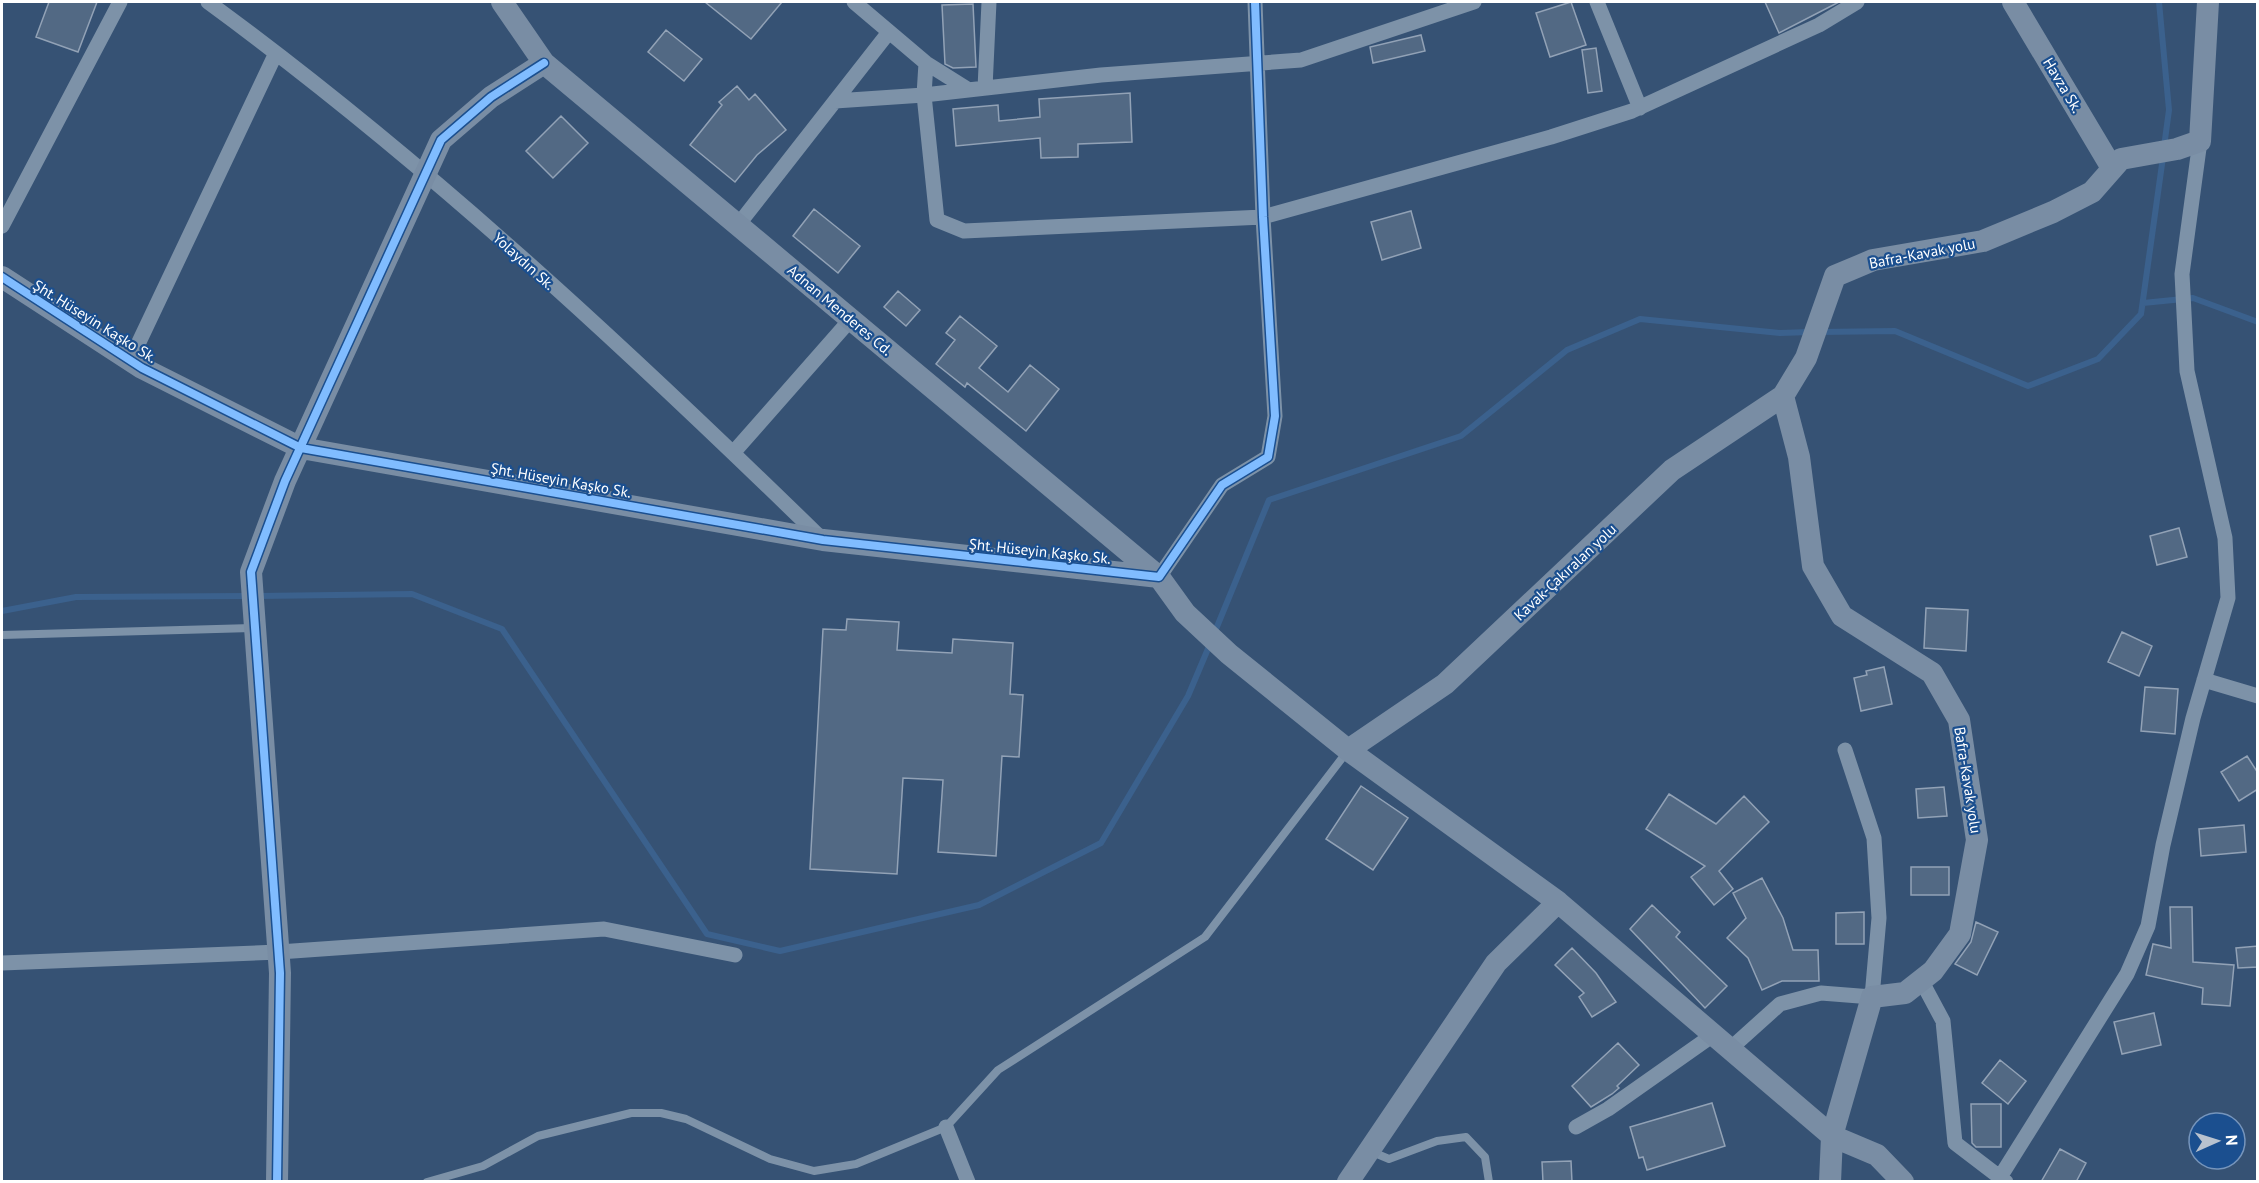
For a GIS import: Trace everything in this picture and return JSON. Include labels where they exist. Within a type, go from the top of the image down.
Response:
[{"type":"main road","name":"Adnan Menderes Cd.","points":[[502,2],[544,63],[1159,578],[1185,613],[1229,654],[1348,750],[1558,902],[1832,1136],[1877,1155],[1903,1182]]},
{"type":"main road","name":"Havza Sk.","points":[[2013,2],[2117,163]]},
{"type":"main road","points":[[2117,163],[2177,149],[2200,141],[2208,2]]},
{"type":"main road","points":[[277,1182],[279,952],[251,572],[285,481],[441,140],[491,97],[544,63]]},
{"type":"main road","name":"Bafra-Kavak yolu","points":[[1872,997],[1905,993],[1933,971],[1960,934],[1977,840],[1959,720],[1932,674],[1842,616],[1813,566],[1799,458],[1783,396],[1806,358],[1824,301],[1835,276],[1873,260],[1983,241],[2053,212],[2092,192],[2117,163]]},
{"type":"main road","name":"Şht. Hüseyin Kaşko Sk.","points":[[2,277],[130,361],[301,448],[823,540],[1159,578]]},
{"type":"main road","name":"Kavak-Çakıralan yolu","points":[[1348,750],[1445,684],[1672,470],[1783,396]]},
{"type":"main road","points":[[1348,1182],[1496,963],[1558,902]]},
{"type":"main road","points":[[1830,1182],[1832,1136],[1872,997]]},
{"type":"street","points":[[2,226],[120,2]]},
{"type":"street","points":[[854,2],[926,63],[969,90]]},
{"type":"street","points":[[985,88],[989,2]]},
{"type":"street","points":[[1159,578],[1222,485],[1268,457],[1275,416],[1263,217],[1255,2]]},
{"type":"street","points":[[835,101],[924,95],[1101,75],[1301,60],[1474,2]]},
{"type":"street","points":[[1597,2],[1640,108]]},
{"type":"street","points":[[926,63],[924,95],[937,220],[964,231],[1263,217],[1551,137],[1640,108],[1819,25],[1857,2]]},
{"type":"street","name":"Yolaydın Sk.","points":[[219,4],[425,174],[673,394],[823,540]]},
{"type":"street","points":[[738,225],[889,32]]},
{"type":"street","points":[[130,361],[276,53]]},
{"type":"street","points":[[1921,980],[1943,1021],[1955,1143],[2001,1180],[2127,974],[2148,927],[2163,845],[2204,680],[2228,598],[2225,550],[2187,371],[2183,286],[2200,141]]},
{"type":"street","points":[[733,453],[851,319]]},
{"type":"street","points":[[2204,680],[2258,696]]},
{"type":"street","points":[[1730,1049],[1780,1004],[1821,993],[1872,997],[1879,918],[1874,838],[1845,750]]},
{"type":"street","points":[[2,963],[279,952],[604,930],[735,955]]},
{"type":"street","points":[[1576,1127],[1608,1109],[1713,1035]]},
{"type":"street","points":[[946,1127],[968,1182]]},
{"type":"lane","points":[[2,635],[254,620]]},
{"type":"lane","points":[[428,1182],[483,1166],[538,1136],[631,1113],[661,1113],[686,1119],[770,1159],[814,1171],[856,1164],[946,1127],[998,1070],[1205,937],[1348,750]]},
{"type":"lane","points":[[1369,1151],[1389,1159],[1437,1140],[1466,1137],[1485,1157],[1489,1182]]},
{"type":"building","points":[[49,2],[97,2],[78,52],[36,37]]},
{"type":"building","points":[[705,2],[782,2],[751,39]]},
{"type":"building","points":[[1571,2],[1586,45],[1550,57],[1536,13]]},
{"type":"building","points":[[1765,2],[1839,2],[1779,33]]},
{"type":"building","points":[[973,4],[976,67],[953,68],[945,64],[942,5]]},
{"type":"building","points":[[666,30],[702,59],[684,81],[648,52]]},
{"type":"building","points":[[1421,35],[1425,51],[1373,63],[1370,47]]},
{"type":"building","points":[[1596,48],[1602,91],[1588,93],[1582,50]]},
{"type":"building","points":[[737,86],[749,100],[755,94],[786,130],[757,155],[735,182],[690,145],[722,105],[719,102]]},
{"type":"building","points":[[1130,93],[1132,142],[1078,144],[1078,157],[1041,158],[1040,138],[956,146],[953,109],[998,105],[999,121],[1040,117],[1039,99]]},
{"type":"building","points":[[561,116],[588,143],[553,178],[526,151]]},
{"type":"building","points":[[814,209],[860,246],[838,273],[793,236]]},
{"type":"building","points":[[1411,211],[1421,248],[1382,260],[1371,222]]},
{"type":"building","points":[[898,291],[920,310],[906,326],[884,307]]},
{"type":"building","points":[[960,316],[997,346],[979,368],[1008,392],[1030,365],[1059,389],[1026,431],[967,383],[965,387],[936,364],[955,340],[946,333]]},
{"type":"building","points":[[2179,528],[2187,557],[2157,565],[2150,536]]},
{"type":"building","points":[[1926,608],[1968,610],[1966,651],[1924,648]]},
{"type":"building","points":[[847,619],[899,622],[897,650],[952,653],[953,639],[1013,643],[1010,694],[1023,695],[1019,757],[1002,756],[996,856],[938,852],[943,780],[903,778],[897,874],[810,869],[823,629],[846,630]]},
{"type":"building","points":[[2122,632],[2152,646],[2139,676],[2108,662]]},
{"type":"building","points":[[1884,667],[1892,704],[1861,711],[1854,678],[1867,675],[1866,671]]},
{"type":"building","points":[[2145,687],[2178,689],[2175,734],[2141,731]]},
{"type":"building","points":[[2247,756],[2258,773],[2258,789],[2239,801],[2221,772]]},
{"type":"building","points":[[1361,786],[1408,818],[1373,870],[1326,839]]},
{"type":"building","points":[[1944,787],[1947,816],[1918,818],[1916,789]]},
{"type":"building","points":[[1669,794],[1716,824],[1744,796],[1769,822],[1719,871],[1733,889],[1714,905],[1691,877],[1705,866],[1646,829]]},
{"type":"building","points":[[2244,825],[2246,852],[2201,856],[2199,829]]},
{"type":"building","points":[[1911,867],[1949,867],[1949,895],[1911,895]]},
{"type":"building","points":[[1762,878],[1783,918],[1793,950],[1818,950],[1819,981],[1782,981],[1762,990],[1748,958],[1727,938],[1746,918],[1733,893]]},
{"type":"building","points":[[1652,905],[1680,932],[1676,937],[1727,986],[1705,1008],[1630,929]]},
{"type":"building","points":[[2170,907],[2192,907],[2193,962],[2234,965],[2230,1006],[2202,1004],[2203,988],[2146,975],[2153,944],[2171,948]]},
{"type":"building","points":[[1864,912],[1864,944],[1836,944],[1836,913]]},
{"type":"building","points":[[1976,922],[1998,932],[1977,975],[1955,964],[1971,942]]},
{"type":"building","points":[[2258,946],[2258,967],[2238,968],[2236,948]]},
{"type":"building","points":[[1572,948],[1596,973],[1616,1002],[1592,1017],[1579,997],[1584,993],[1555,965]]},
{"type":"building","points":[[2154,1013],[2161,1045],[2122,1054],[2114,1022]]},
{"type":"building","points":[[1618,1043],[1639,1065],[1617,1086],[1619,1088],[1591,1107],[1572,1086]]},
{"type":"building","points":[[2000,1060],[2026,1081],[2008,1104],[1982,1083]]},
{"type":"building","points":[[1712,1103],[1725,1146],[1647,1170],[1643,1157],[1639,1158],[1630,1127]]},
{"type":"building","points":[[1971,1104],[2001,1104],[2001,1147],[1976,1147],[1972,1143]]},
{"type":"building","points":[[2060,1149],[2086,1163],[2076,1182],[2041,1182]]},
{"type":"building","points":[[1571,1161],[1572,1182],[1543,1182],[1542,1162]]},
{"type":"waterway","points":[[2159,2],[2169,110],[2164,147]]},
{"type":"waterway","points":[[1820,332],[1895,331],[2028,386],[2098,359],[2141,314],[2163,157]]},
{"type":"waterway","points":[[2143,303],[2193,298],[2258,322]]},
{"type":"waterway","points":[[1214,634],[1269,500],[1461,436],[1567,350],[1640,319],[1780,333],[1810,332]]},
{"type":"waterway","points":[[258,596],[412,594],[502,629],[707,934],[780,951],[979,905],[1101,843],[1188,696],[1210,644]]},
{"type":"waterway","points":[[2,611],[76,597],[247,596]]},
{"type":"cycle path","points":[[2,277],[142,368],[301,448],[823,540],[1159,577],[1222,485],[1268,457],[1275,416],[1263,217],[1255,2]]},
{"type":"cycle path","points":[[277,1182],[280,973],[251,572],[285,481],[441,140],[491,97],[544,63]]}]
